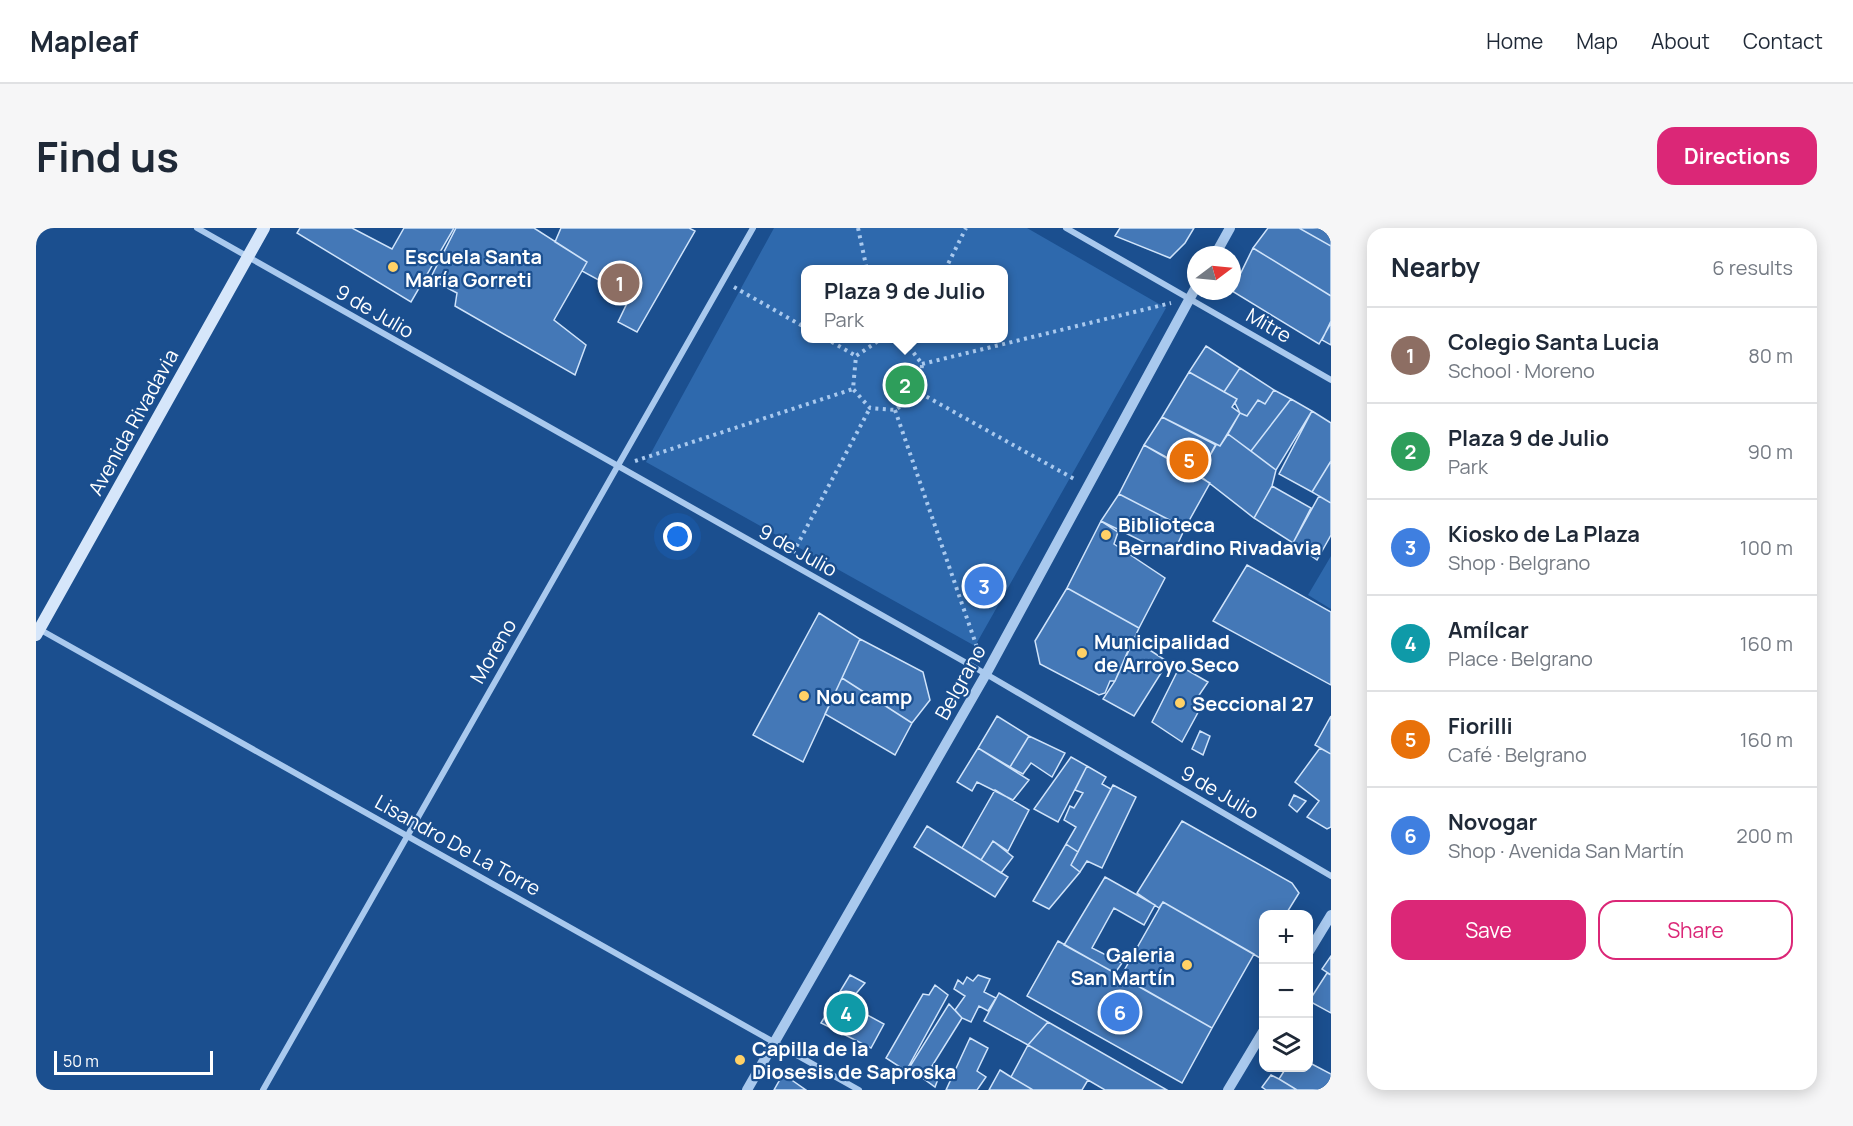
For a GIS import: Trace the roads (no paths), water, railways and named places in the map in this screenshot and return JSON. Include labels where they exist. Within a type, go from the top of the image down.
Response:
[{"type":"main road","name":"Avenida Rivadavia","points":[[37,630],[264,228]]},
{"type":"street","name":"9 de Julio","points":[[197,228],[986,674],[1331,876]]},
{"type":"street","name":"Moreno","points":[[263,1090],[753,228]]},
{"type":"street","name":"Mitre","points":[[1066,228],[1187,298]]},
{"type":"street","points":[[1220,246],[1230,228]]},
{"type":"street","name":"Belgrano","points":[[747,1090],[986,674],[1188,300]]},
{"type":"street","name":"Mitre","points":[[1191,300],[1331,380]]},
{"type":"street","name":"Lisandro De La Torre","points":[[37,630],[859,1090]]},
{"type":"street","points":[[1313,945],[1331,915]]},
{"type":"street","points":[[1228,1090],[1259,1037]]},
{"type":"place","name":"Escuela Santa María Gorreti","points":[[393,267]]},
{"type":"place","name":"Colegio Santa Lucia","points":[[620,283]]},
{"type":"place","name":"Plaza 9 de Julio","points":[[905,385]]},
{"type":"place","name":"Fiorilli","points":[[1189,460]]},
{"type":"place","name":"Biblioteca Bernardino Rivadavia","points":[[1106,535]]},
{"type":"place","name":"Kiosko de La Plaza","points":[[984,586]]},
{"type":"place","name":"Municipalidad de Arroyo Seco","points":[[1082,653]]},
{"type":"place","name":"Nou camp","points":[[804,696]]},
{"type":"place","name":"Seccional 27","points":[[1180,703]]},
{"type":"place","name":"Galeria San Martín","points":[[1187,965]]},
{"type":"place","name":"Novogar","points":[[1120,1012]]},
{"type":"place","name":"Amílcar","points":[[846,1013]]},
{"type":"place","name":"Capilla de la Diosesis de Saproska","points":[[740,1060]]}]
